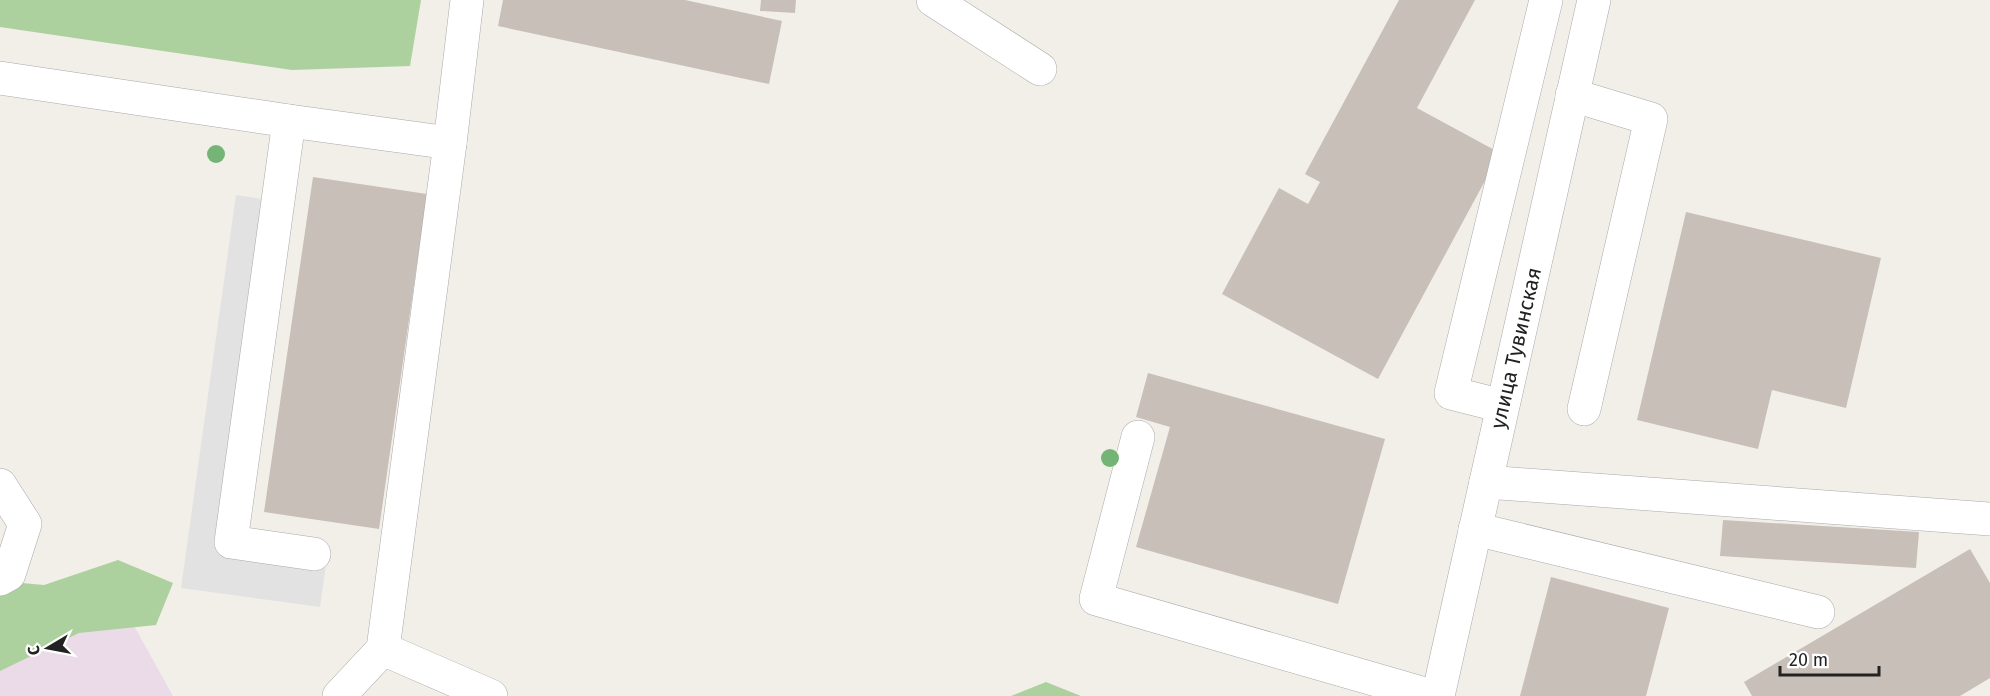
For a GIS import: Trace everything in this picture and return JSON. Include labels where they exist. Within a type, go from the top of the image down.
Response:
[{"type":"street","points":[[339,696],[383,649],[467,0]]},
{"type":"street","points":[[933,0],[1040,69]]},
{"type":"street","points":[[1502,406],[1451,393],[1546,0]]},
{"type":"street","name":"улица Тувинская","points":[[1438,696],[1594,0]]},
{"type":"street","points":[[0,78],[450,143]]},
{"type":"street","points":[[1572,95],[1651,119],[1584,409]]},
{"type":"street","points":[[289,121],[231,542],[314,554]]},
{"type":"street","points":[[1138,437],[1096,599],[1432,696]]},
{"type":"street","points":[[1485,482],[1990,519]]},
{"type":"street","points":[[0,484],[25,524],[9,574],[0,579]]},
{"type":"street","points":[[1475,529],[1818,612]]},
{"type":"street","points":[[383,649],[485,696],[491,696]]},
{"type":"shaded area","points":[[236,195],[269,200],[220,550],[326,565],[320,607],[181,588]]},
{"type":"shaded area","points":[[118,597],[173,696],[0,696],[0,649]]},
{"type":"green space","points":[[0,0],[421,0],[410,66],[292,70],[0,27]]},
{"type":"green space","points":[[118,560],[173,583],[156,625],[79,633],[0,671],[0,581],[44,585]]},
{"type":"green space","points":[[1046,682],[1081,696],[1011,696]]},
{"type":"building","points":[[503,0],[685,0],[782,21],[769,84],[498,26]]},
{"type":"building","points":[[761,0],[796,0],[795,13],[760,11]]},
{"type":"building","points":[[1399,0],[1475,0],[1417,108],[1500,153],[1378,379],[1222,294],[1279,188],[1308,204],[1320,182],[1305,174]]},
{"type":"building","points":[[313,177],[427,194],[379,529],[264,512]]},
{"type":"building","points":[[1686,212],[1881,258],[1846,408],[1772,390],[1758,449],[1637,420]]},
{"type":"building","points":[[1148,373],[1385,439],[1338,604],[1136,547],[1170,427],[1136,417]]},
{"type":"building","points":[[1723,520],[1919,532],[1916,568],[1720,556]]},
{"type":"building","points":[[1970,549],[1990,583],[1990,678],[1960,696],[1752,696],[1744,682]]},
{"type":"building","points":[[1551,577],[1669,608],[1646,696],[1520,696]]}]
